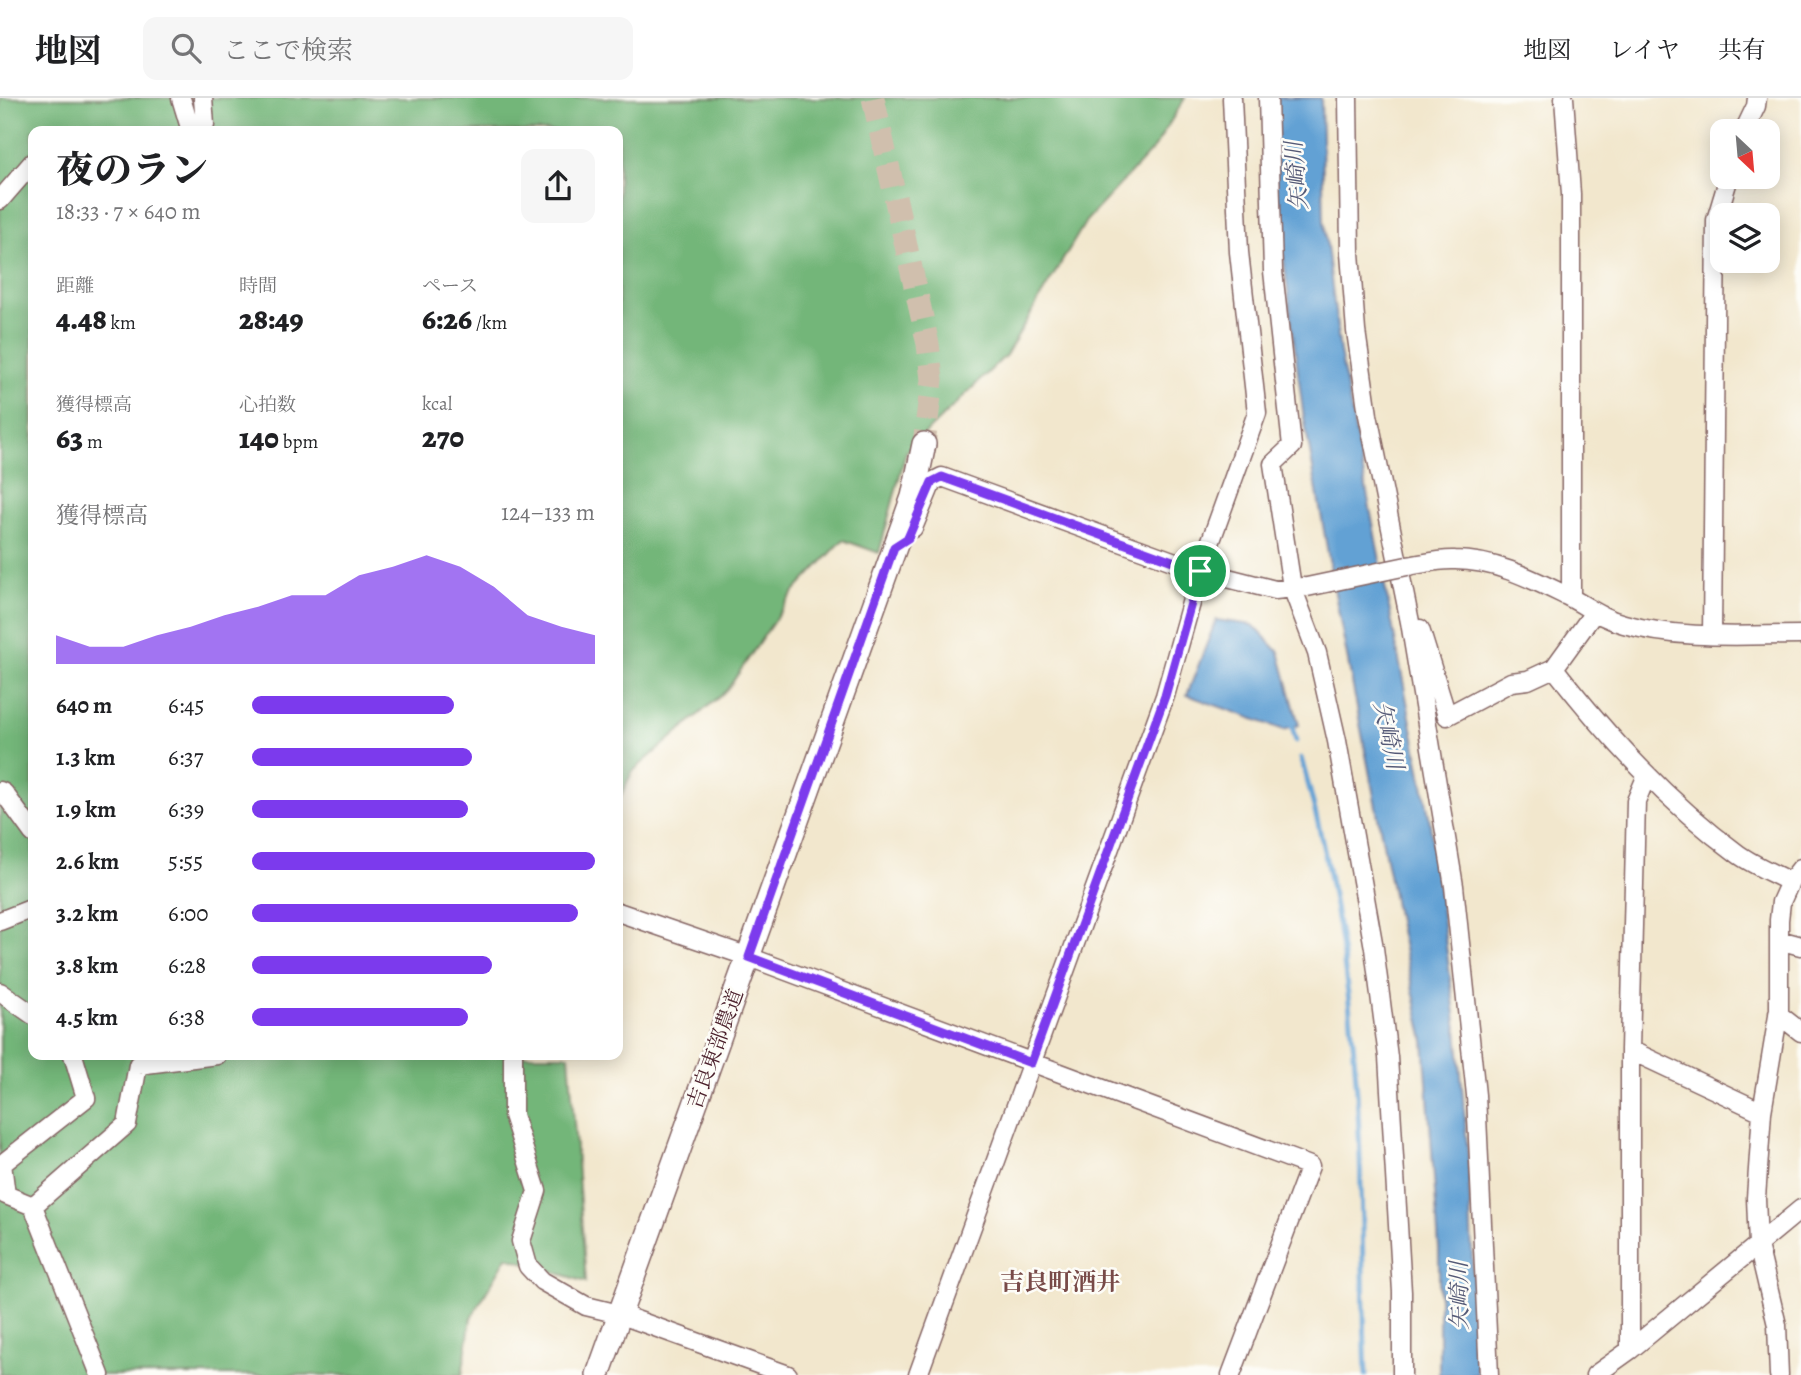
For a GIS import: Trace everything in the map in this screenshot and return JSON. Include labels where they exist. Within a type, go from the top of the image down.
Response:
[{"type":"street","points":[[181,98],[189,126]]},
{"type":"street","points":[[203,98],[204,126]]},
{"type":"street","points":[[918,1375],[1165,696],[1200,571],[1257,412],[1239,251],[1232,98]]},
{"type":"street","points":[[1268,98],[1273,271],[1292,446],[1273,464],[1299,587],[1334,728],[1374,948],[1388,1057],[1402,1292],[1402,1375]]},
{"type":"street","points":[[1348,98],[1350,253],[1356,331],[1368,415],[1410,622],[1454,886],[1476,1095],[1489,1375]]},
{"type":"street","points":[[1563,98],[1571,194],[1571,598]]},
{"type":"street","points":[[1750,119],[1757,98]]},
{"type":"street","points":[[0,200],[28,168]]},
{"type":"street","points":[[1712,635],[1716,220],[1725,189]]},
{"type":"street","name":"吉良東部農道","points":[[598,1375],[913,497],[924,444]]},
{"type":"street","points":[[894,547],[908,538],[932,482],[942,477],[1200,571],[1275,590],[1455,559],[1490,564],[1522,575],[1571,598],[1593,614],[1650,630],[1712,635],[1801,635]]},
{"type":"street","points":[[1410,622],[1420,629],[1447,716],[1511,682],[1528,680],[1554,668],[1593,614]]},
{"type":"street","points":[[1554,668],[1601,728],[1647,775],[1739,855],[1795,875],[1781,902],[1778,1014],[1762,1112],[1756,1198],[1758,1245],[1777,1325],[1779,1375]]},
{"type":"street","points":[[1630,1350],[1630,1050],[1636,801],[1647,775]]},
{"type":"street","points":[[0,792],[4,793],[28,826]]},
{"type":"street","points":[[0,921],[28,910]]},
{"type":"street","points":[[623,914],[749,957],[1310,1166],[1231,1375]]},
{"type":"street","points":[[1779,940],[1801,946]]},
{"type":"street","points":[[0,992],[28,1012]]},
{"type":"street","points":[[1778,1014],[1801,1032]]},
{"type":"street","points":[[1630,1050],[1762,1112]]},
{"type":"street","points":[[75,1060],[86,1098],[2,1164],[6,1195],[33,1206],[100,1375]]},
{"type":"street","points":[[33,1206],[127,1124],[138,1065],[177,1060]]},
{"type":"street","points":[[513,1060],[513,1115],[537,1191],[520,1249],[528,1266],[542,1281],[586,1306],[620,1314],[788,1375]]},
{"type":"street","points":[[1595,1375],[1630,1350],[1801,1209]]},
{"type":"green space","points":[[0,98],[1185,98],[1155,147],[1086,221],[1006,355],[906,452],[879,553],[843,540],[793,593],[727,690],[632,772],[623,791],[623,126],[28,126],[28,1060],[569,1060],[586,1282],[507,1257],[471,1318],[462,1375],[0,1375]]},
{"type":"water","name":"矢崎川","points":[[1273,98],[1321,98],[1324,221],[1340,352],[1429,816],[1457,1029],[1468,1156],[1477,1375],[1439,1375],[1439,1248],[1424,1041],[1336,599],[1303,412],[1275,189]]},
{"type":"water","points":[[1216,620],[1253,625],[1279,652],[1299,725],[1284,730],[1187,695]]},
{"type":"waterway","points":[[1290,720],[1296,741]]},
{"type":"waterway","points":[[1301,758],[1322,840],[1350,1009],[1359,1128],[1366,1375]]},
{"type":"tunnel","points":[[873,98],[928,344],[932,380],[924,444]]},
{"type":"district","name":"吉良町酒井","points":[[1060,1282]]},
{"type":"route","points":[[942,477],[1200,571],[1165,696],[1031,1063],[749,957],[894,547],[908,538],[932,482],[942,477]]}]
